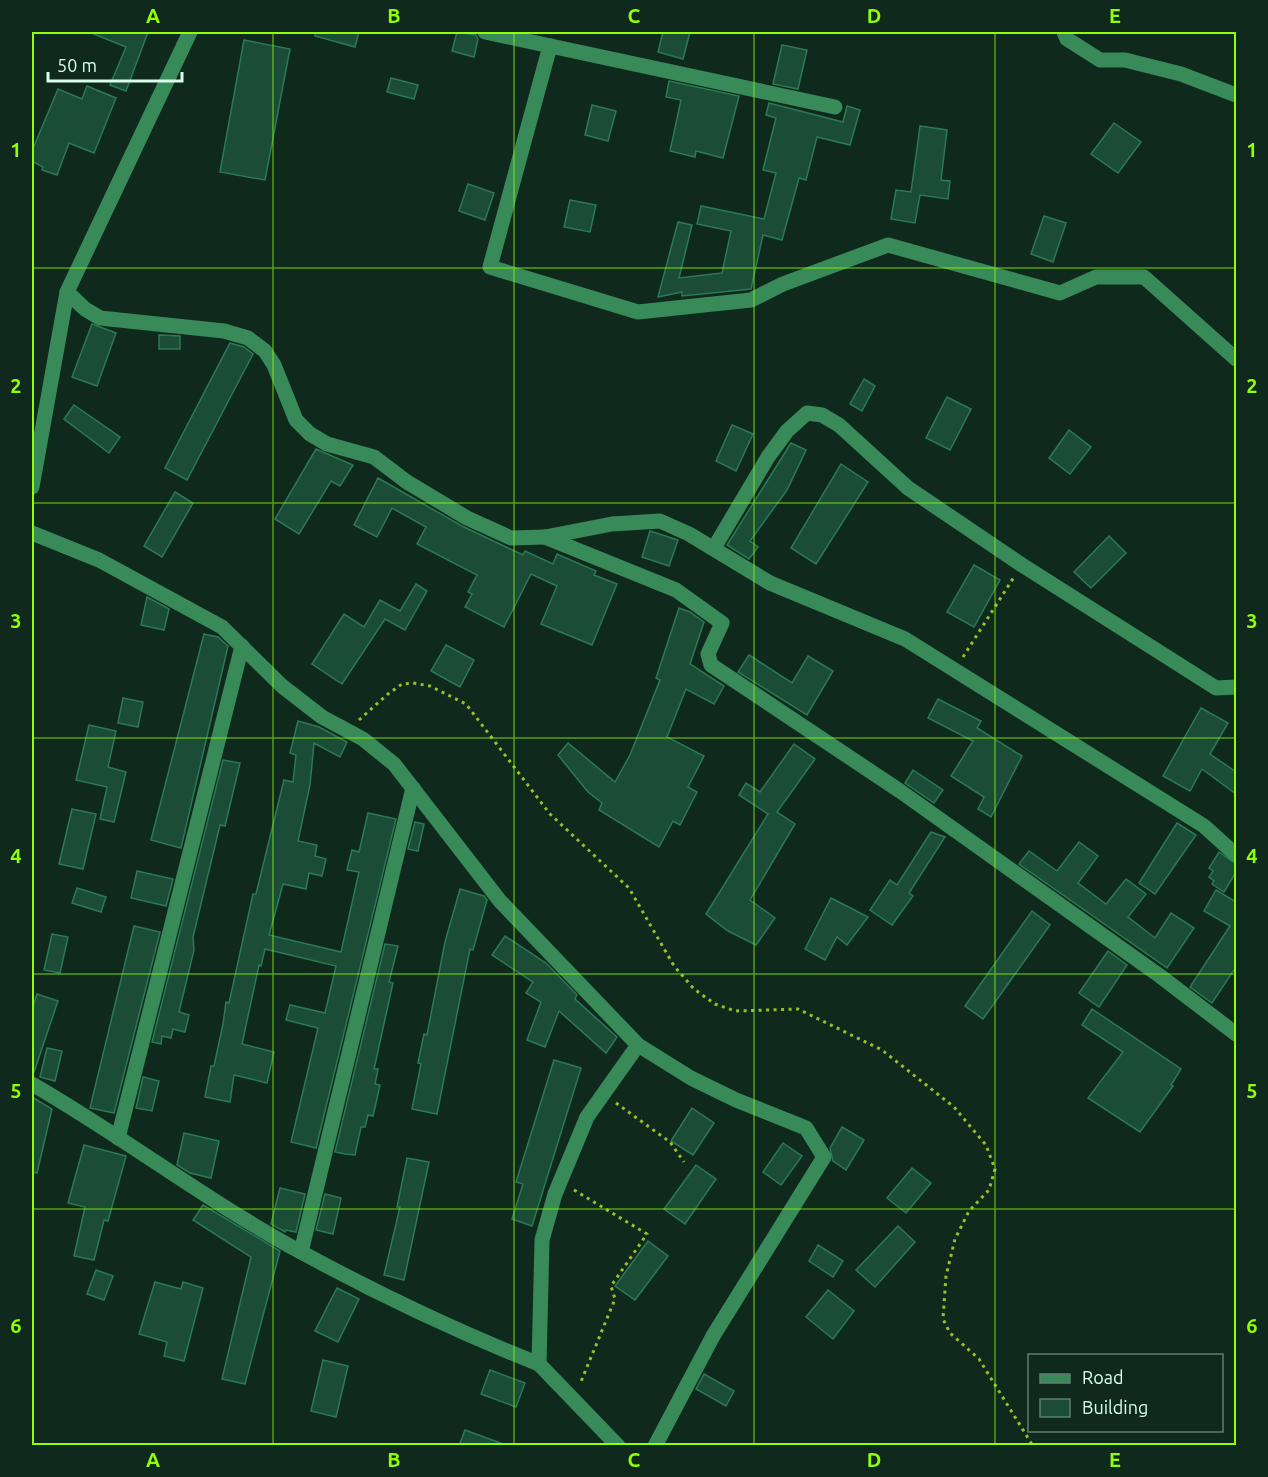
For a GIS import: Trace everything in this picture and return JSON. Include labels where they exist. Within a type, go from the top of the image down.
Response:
[{"type":"street","points":[[32,487],[36,437],[67,292],[190,32]]},
{"type":"street","points":[[485,32],[835,107]]},
{"type":"street","points":[[1064,32],[1067,39],[1100,60],[1125,60],[1170,71],[1236,94]]},
{"type":"street","points":[[550,46],[490,267],[638,312],[752,300],[783,284],[888,245],[1060,293],[1096,277],[1144,277],[1236,359]]},
{"type":"street","points":[[67,292],[85,309],[100,318],[224,331],[248,338],[265,351],[274,365],[296,420],[310,434],[327,444],[374,457],[407,482],[467,519],[511,538],[545,537],[612,524],[660,521],[714,548],[770,583],[905,639],[1204,826],[1236,855]]},
{"type":"street","points":[[714,548],[781,439],[807,413],[822,415],[839,425],[908,488],[1022,565],[1216,688],[1236,687]]},
{"type":"street","points":[[32,533],[99,560],[222,627],[282,686],[322,717],[363,739],[394,764],[500,901],[638,1045],[691,1078],[736,1100],[806,1128],[824,1157],[713,1336],[655,1446]]},
{"type":"street","points":[[545,537],[676,590],[722,623],[708,654],[711,665],[900,791],[1160,976],[1236,1034]]},
{"type":"street","points":[[118,1138],[242,646]]},
{"type":"street","points":[[301,1252],[413,788]]},
{"type":"street","points":[[539,1364],[542,1240],[560,1182],[586,1117],[638,1045]]},
{"type":"street","points":[[32,1084],[301,1252],[470,1336],[539,1364],[618,1446]]},
{"type":"path","points":[[956,669],[1022,565]]},
{"type":"path","points":[[338,725],[355,723],[402,684],[430,686],[466,704],[550,814],[629,888],[674,966],[694,989],[715,1004],[735,1011],[798,1009],[882,1050],[954,1107],[986,1145],[995,1169],[989,1190],[969,1211],[955,1239],[946,1276],[943,1319],[950,1333],[979,1359],[1033,1446]]},
{"type":"path","points":[[603,1093],[670,1142],[684,1162]]},
{"type":"path","points":[[560,1182],[647,1234],[611,1286],[615,1299],[574,1398]]},
{"type":"building","points":[[89,32],[148,32],[126,91],[110,85],[126,47]]},
{"type":"building","points":[[315,32],[359,32],[355,47],[315,36]]},
{"type":"building","points":[[457,32],[476,35],[478,39],[474,57],[452,51]]},
{"type":"building","points":[[663,32],[690,32],[683,59],[658,52]]},
{"type":"building","points":[[244,40],[290,49],[265,180],[220,172]]},
{"type":"building","points":[[782,45],[807,50],[798,89],[773,84]]},
{"type":"building","points":[[391,78],[418,85],[414,99],[387,92]]},
{"type":"building","points":[[669,81],[739,96],[723,158],[696,151],[695,157],[670,151],[681,100],[666,97]]},
{"type":"building","points":[[87,86],[116,98],[94,153],[69,143],[57,175],[42,170],[43,167],[32,161],[32,151],[58,89],[82,99]]},
{"type":"building","points":[[769,103],[843,122],[847,106],[860,110],[850,145],[817,137],[806,180],[799,178],[782,240],[763,235],[751,289],[682,296],[682,292],[658,297],[678,222],[692,225],[679,278],[722,273],[731,231],[697,224],[701,206],[764,219],[776,173],[763,170],[776,118],[766,115]]},
{"type":"building","points":[[592,105],[616,111],[608,141],[585,135]]},
{"type":"building","points":[[1114,123],[1141,142],[1118,173],[1091,154]]},
{"type":"building","points":[[920,126],[947,130],[941,180],[950,181],[948,199],[920,195],[915,223],[891,219],[896,190],[911,192]]},
{"type":"building","points":[[468,184],[494,193],[485,220],[459,211]]},
{"type":"building","points":[[570,200],[596,205],[590,232],[564,227]]},
{"type":"building","points":[[1044,216],[1066,223],[1053,262],[1031,254]]},
{"type":"building","points":[[92,324],[116,333],[97,386],[72,377]]},
{"type":"building","points":[[159,335],[180,336],[180,349],[159,349]]},
{"type":"building","points":[[230,343],[244,347],[253,354],[187,480],[165,468]]},
{"type":"building","points":[[864,379],[875,386],[862,411],[850,404]]},
{"type":"building","points":[[947,397],[971,409],[950,450],[926,438]]},
{"type":"building","points":[[74,405],[120,437],[109,453],[64,419]]},
{"type":"building","points":[[732,425],[753,434],[736,471],[716,461]]},
{"type":"building","points":[[1069,430],[1091,447],[1070,474],[1049,458]]},
{"type":"building","points":[[791,443],[806,450],[787,490],[750,541],[758,547],[749,559],[727,545]]},
{"type":"building","points":[[316,449],[353,465],[340,486],[331,481],[299,534],[275,519]]},
{"type":"building","points":[[841,464],[868,482],[816,564],[791,548]]},
{"type":"building","points":[[378,478],[462,526],[523,555],[525,551],[553,564],[557,554],[596,571],[594,575],[617,584],[592,645],[541,624],[557,586],[531,574],[504,627],[465,607],[472,594],[468,592],[477,575],[417,544],[426,527],[392,508],[377,537],[354,525]]},
{"type":"building","points":[[175,492],[193,503],[162,557],[144,546]]},
{"type":"building","points":[[650,531],[678,540],[669,566],[642,557]]},
{"type":"building","points":[[1109,536],[1126,553],[1091,588],[1074,572]]},
{"type":"building","points":[[974,565],[1000,580],[974,627],[947,612]]},
{"type":"building","points":[[416,584],[427,591],[405,630],[385,619],[342,684],[312,664],[344,614],[364,627],[380,600],[400,611]]},
{"type":"building","points":[[147,597],[169,609],[164,630],[141,625]]},
{"type":"building","points":[[679,608],[690,612],[704,622],[690,664],[724,686],[714,704],[686,689],[667,737],[704,756],[688,787],[697,792],[680,825],[673,821],[659,847],[599,810],[602,803],[588,792],[558,755],[568,743],[615,782],[630,755],[660,680],[656,678]]},
{"type":"building","points":[[204,634],[218,637],[228,646],[181,848],[151,840]]},
{"type":"building","points":[[446,645],[474,660],[460,687],[431,671]]},
{"type":"building","points":[[749,655],[792,683],[808,656],[833,671],[807,715],[738,672]]},
{"type":"building","points":[[123,698],[143,702],[138,727],[118,723]]},
{"type":"building","points":[[938,699],[981,721],[977,728],[1022,756],[991,817],[978,809],[984,797],[951,776],[973,741],[928,718]]},
{"type":"building","points":[[1201,708],[1228,723],[1210,754],[1236,772],[1236,794],[1202,769],[1190,791],[1163,776]]},
{"type":"building","points":[[298,721],[319,727],[347,742],[340,757],[314,743],[310,785],[298,841],[317,845],[315,856],[326,859],[322,876],[309,873],[306,889],[283,884],[269,935],[341,952],[359,872],[347,870],[352,850],[359,852],[368,813],[396,819],[316,1148],[291,1142],[318,1028],[286,1020],[290,1005],[325,1013],[336,966],[265,949],[261,966],[259,965],[242,1044],[274,1052],[267,1083],[234,1075],[230,1102],[205,1097],[211,1066],[214,1066],[226,1002],[229,1003],[253,894],[256,894],[284,780],[293,782],[296,755],[290,753]]},
{"type":"building","points":[[89,725],[116,731],[108,767],[126,772],[114,822],[100,819],[107,787],[76,780]]},
{"type":"building","points":[[794,744],[815,759],[777,812],[795,824],[750,900],[775,918],[756,945],[728,931],[706,914],[768,814],[739,795],[746,783],[760,792]]},
{"type":"building","points":[[223,760],[240,763],[225,826],[220,825],[193,937],[194,950],[179,1012],[189,1015],[185,1032],[173,1029],[171,1038],[162,1036],[161,1044],[152,1042]]},
{"type":"building","points":[[913,770],[943,790],[934,803],[905,783]]},
{"type":"building","points":[[72,809],[96,814],[83,869],[59,864]]},
{"type":"building","points":[[415,822],[424,824],[418,851],[408,849]]},
{"type":"building","points":[[1177,823],[1196,835],[1155,894],[1139,883]]},
{"type":"building","points":[[931,832],[945,837],[909,893],[913,896],[892,925],[870,910],[890,880],[897,885]]},
{"type":"building","points":[[1079,842],[1098,856],[1078,883],[1106,904],[1126,879],[1146,894],[1128,917],[1155,938],[1171,913],[1194,928],[1167,968],[1019,864],[1029,851],[1057,871]]},
{"type":"building","points":[[1219,852],[1236,864],[1236,872],[1224,892],[1212,884],[1214,881],[1209,877],[1213,871],[1209,868]]},
{"type":"building","points":[[137,871],[173,879],[166,906],[131,898]]},
{"type":"building","points":[[77,888],[106,897],[101,912],[72,903]]},
{"type":"building","points":[[460,889],[484,896],[487,900],[473,950],[470,949],[437,1114],[412,1109],[424,1034],[427,1035],[445,942]]},
{"type":"building","points":[[1216,890],[1236,902],[1236,967],[1212,1003],[1190,987],[1230,926],[1204,911]]},
{"type":"building","points":[[831,898],[868,917],[847,945],[837,937],[825,960],[805,949]]},
{"type":"building","points":[[1032,911],[1050,925],[983,1019],[965,1006]]},
{"type":"building","points":[[134,926],[160,932],[114,1113],[90,1108]]},
{"type":"building","points":[[52,934],[68,937],[60,973],[44,970]]},
{"type":"building","points":[[505,936],[546,963],[577,995],[575,999],[617,1037],[606,1053],[559,1011],[545,1047],[527,1040],[541,1002],[526,993],[533,982],[492,955]]},
{"type":"building","points":[[385,944],[398,946],[389,982],[393,983],[374,1069],[378,1069],[375,1084],[380,1085],[373,1116],[368,1115],[365,1127],[361,1127],[355,1155],[335,1152]]},
{"type":"building","points":[[1108,951],[1127,965],[1099,1007],[1079,993]]},
{"type":"building","points":[[37,994],[58,1001],[34,1072],[32,1072],[32,1010]]},
{"type":"building","points":[[1092,1009],[1181,1069],[1171,1085],[1173,1086],[1140,1132],[1088,1098],[1123,1052],[1082,1025]]},
{"type":"building","points":[[47,1048],[62,1051],[55,1081],[40,1077]]},
{"type":"building","points":[[554,1060],[581,1068],[532,1226],[512,1219],[523,1184],[516,1182]]},
{"type":"building","points":[[143,1077],[159,1081],[152,1111],[136,1108]]},
{"type":"building","points":[[32,1097],[52,1109],[37,1173],[32,1172]]},
{"type":"building","points":[[692,1108],[714,1123],[693,1155],[671,1141]]},
{"type":"building","points":[[842,1127],[864,1140],[846,1170],[833,1161],[830,1148]]},
{"type":"building","points":[[184,1133],[219,1141],[211,1178],[190,1173],[177,1165]]},
{"type":"building","points":[[783,1143],[802,1156],[781,1185],[763,1172]]},
{"type":"building","points":[[84,1145],[126,1156],[108,1221],[104,1220],[94,1260],[74,1256],[85,1207],[68,1203]]},
{"type":"building","points":[[407,1158],[429,1162],[404,1280],[384,1275],[400,1207],[397,1207]]},
{"type":"building","points":[[696,1165],[716,1179],[685,1224],[664,1209]]},
{"type":"building","points":[[912,1168],[931,1183],[906,1213],[887,1198]]},
{"type":"building","points":[[280,1188],[305,1194],[296,1232],[286,1230],[285,1232],[271,1224]]},
{"type":"building","points":[[325,1194],[341,1198],[333,1234],[316,1230]]},
{"type":"building","points":[[203,1205],[280,1251],[245,1384],[222,1379],[251,1257],[193,1220]]},
{"type":"building","points":[[898,1226],[915,1242],[875,1287],[856,1270]]},
{"type":"building","points":[[648,1241],[668,1256],[635,1300],[615,1286]]},
{"type":"building","points":[[818,1245],[843,1261],[833,1277],[809,1261]]},
{"type":"building","points":[[96,1270],[113,1276],[104,1300],[87,1294]]},
{"type":"building","points":[[155,1282],[181,1289],[183,1282],[203,1288],[184,1361],[164,1356],[167,1342],[139,1334]]},
{"type":"building","points":[[337,1288],[359,1299],[338,1342],[315,1331]]},
{"type":"building","points":[[828,1290],[854,1311],[833,1339],[806,1317]]},
{"type":"building","points":[[323,1360],[348,1366],[336,1417],[311,1411]]},
{"type":"building","points":[[490,1370],[525,1383],[516,1407],[481,1394]]},
{"type":"building","points":[[704,1374],[734,1391],[726,1406],[696,1389]]},
{"type":"building","points":[[465,1430],[503,1444],[502,1446],[459,1446]]}]
